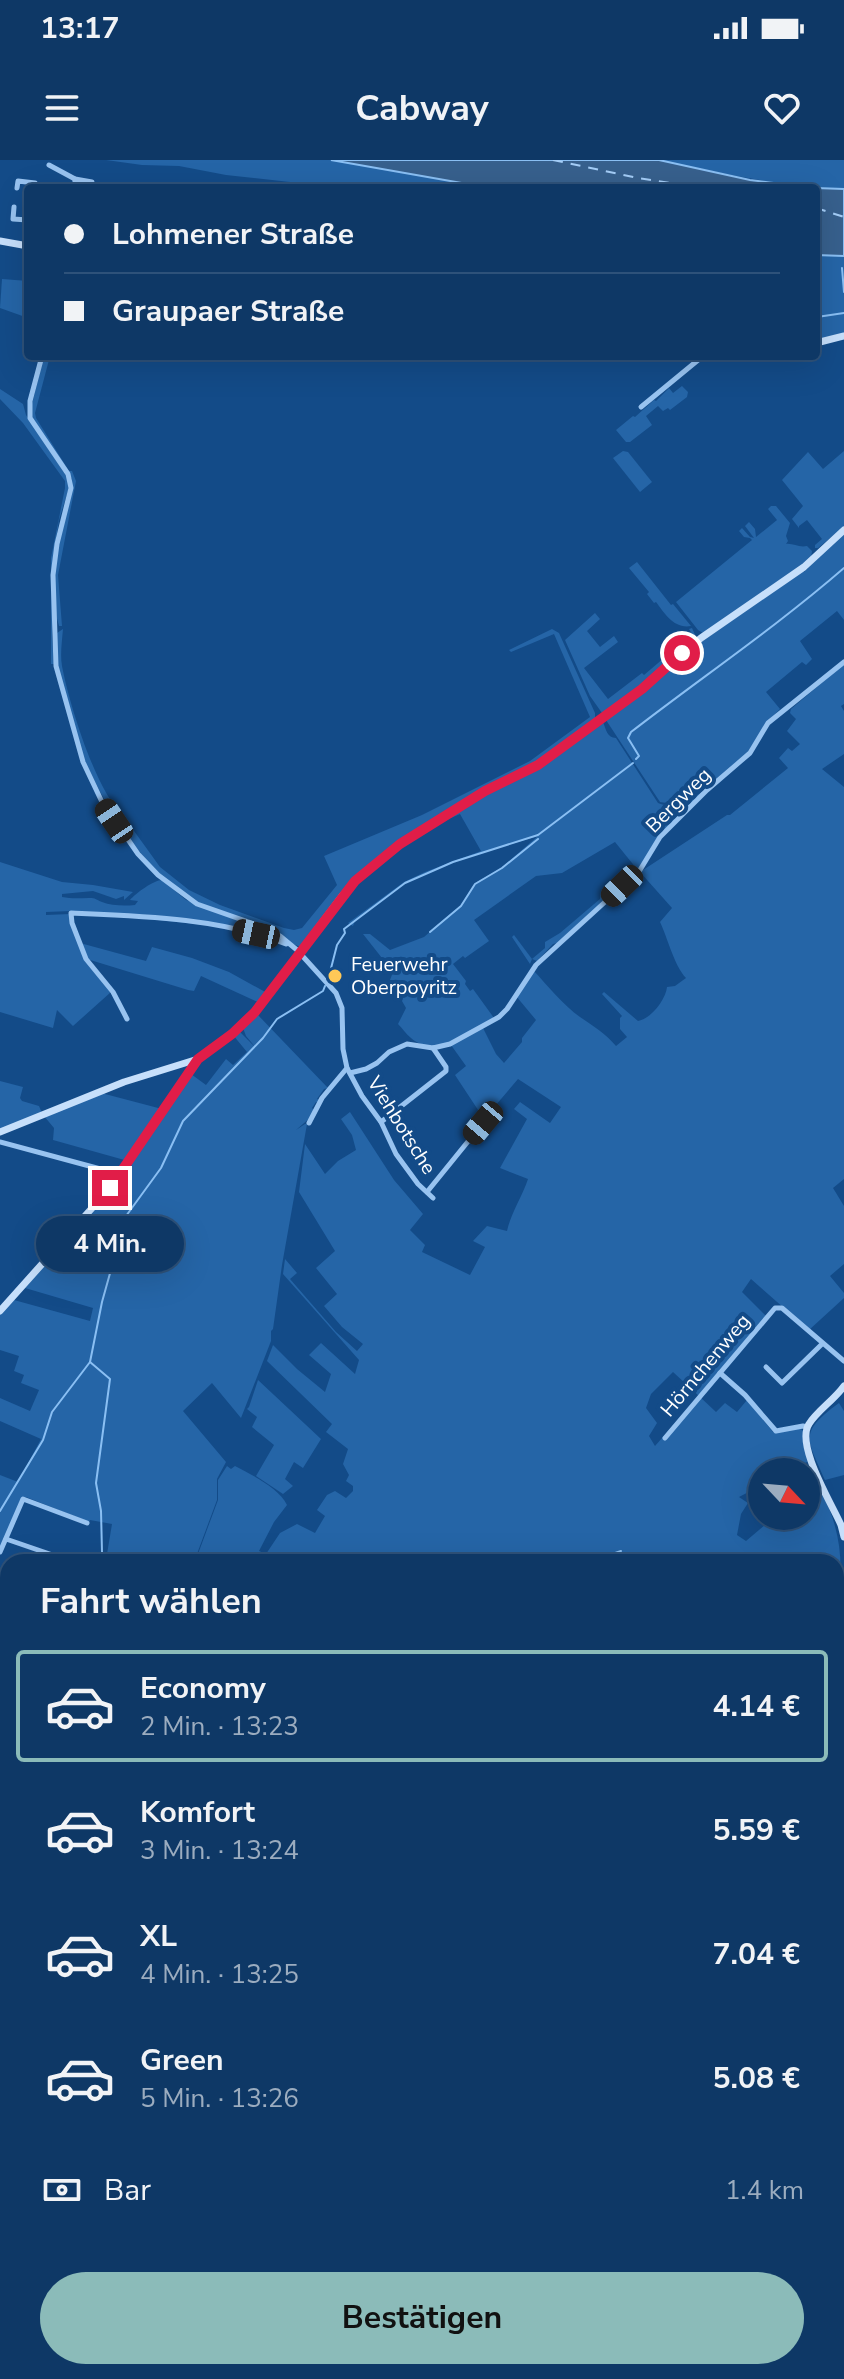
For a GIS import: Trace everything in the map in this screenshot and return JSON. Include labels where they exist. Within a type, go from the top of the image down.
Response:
[{"type":"main road","points":[[0,241],[24,245]]},
{"type":"main road","points":[[820,342],[844,336]]},
{"type":"main road","points":[[0,1132],[124,1082],[198,1059],[255,1012],[351,885],[386,854],[485,791],[538,765],[642,689],[701,638],[804,567],[844,530]]},
{"type":"main road","points":[[0,1311],[120,1174],[198,1059]]},
{"type":"main road","points":[[844,1386],[807,1427],[806,1441],[844,1537]]},
{"type":"street","points":[[49,165],[92,184]]},
{"type":"street","points":[[75,179],[75,184]]},
{"type":"street","points":[[17,188],[18,181],[35,184]]},
{"type":"street","points":[[11,227],[14,207]]},
{"type":"street","points":[[13,219],[24,220]]},
{"type":"street","points":[[41,360],[29,414],[34,427],[68,474],[71,488],[53,575],[56,666],[87,771],[119,828],[158,875],[197,904],[280,936],[327,982],[342,1008],[343,1049],[349,1070]]},
{"type":"street","points":[[641,407],[698,360]]},
{"type":"street","name":"Bergweg","points":[[433,1048],[450,1044],[499,1017],[536,965],[640,870],[660,837],[750,753],[768,723],[844,662]]},
{"type":"street","points":[[127,1019],[113,992],[86,959],[71,913],[208,925],[256,934],[291,946]]},
{"type":"street","points":[[309,1123],[322,1098],[349,1070],[366,1069],[394,1048],[407,1044],[433,1048],[446,1071],[381,1122]]},
{"type":"street","name":"Viehbotsche","points":[[349,1070],[362,1096],[381,1122],[396,1154],[418,1184],[433,1198]]},
{"type":"street","points":[[427,1192],[483,1123]]},
{"type":"street","points":[[0,1142],[120,1174]]},
{"type":"street","name":"Hörnchenweg","points":[[665,1438],[775,1308],[782,1308],[844,1361]]},
{"type":"street","points":[[766,1367],[782,1383],[822,1344]]},
{"type":"street","points":[[720,1373],[776,1431],[807,1427]]},
{"type":"street","points":[[0,1552],[23,1499],[87,1523]]},
{"type":"street","points":[[6,1539],[50,1554]]},
{"type":"shaded area","points":[[106,160],[331,160],[467,184],[296,184],[179,166]]},
{"type":"shaded area","points":[[331,160],[659,160],[781,184],[467,184]]},
{"type":"shaded area","points":[[659,160],[844,160],[844,189],[820,188],[820,184],[774,182]]},
{"type":"shaded area","points":[[820,188],[844,189],[844,256],[820,255]]},
{"type":"shaded area","points":[[820,255],[844,256],[844,335],[820,339]]},
{"type":"shaded area","points":[[2,279],[24,281],[24,317],[0,308]]},
{"type":"shaded area","points":[[43,360],[49,360],[36,418],[76,481],[58,575],[62,626],[59,626],[55,609],[55,572],[72,479],[32,418],[31,408]]},
{"type":"shaded area","points":[[682,386],[688,392],[687,397],[670,410],[663,411],[658,406],[646,416],[652,425],[630,442],[626,442],[616,430],[669,388],[673,393]]},
{"type":"shaded area","points":[[0,389],[23,404],[26,415],[69,480],[53,559],[54,664],[51,664],[51,558],[65,481],[23,423],[0,399]]},
{"type":"shaded area","points":[[623,451],[628,452],[652,482],[640,492],[613,458]]},
{"type":"shaded area","points":[[844,451],[844,527],[815,548],[822,539],[807,520],[799,528],[792,519],[803,506],[782,480],[808,452],[823,469]]},
{"type":"shaded area","points":[[776,506],[790,523],[786,544],[807,546],[812,551],[811,558],[703,633],[676,602],[752,540],[739,531],[742,528],[754,538],[745,526],[749,522],[755,529],[756,537],[777,520],[768,509]]},
{"type":"shaded area","points":[[844,532],[844,620],[837,611],[800,641],[812,659],[806,665],[802,662],[766,692],[780,709],[747,753],[725,774],[697,792],[683,799],[660,802],[606,720],[683,655],[804,572]]},
{"type":"shaded area","points":[[637,562],[691,626],[675,623],[654,603],[629,568]]},
{"type":"shaded area","points":[[595,613],[600,619],[587,631],[600,647],[614,636],[618,642],[584,668],[608,699],[642,673],[644,675],[692,634],[689,629],[692,628],[696,637],[641,687],[602,713],[590,696],[565,640]]},
{"type":"shaded area","points":[[63,629],[62,666],[77,723],[103,787],[123,815],[113,816],[84,761],[57,665],[57,633]]},
{"type":"shaded area","points":[[552,629],[559,633],[595,713],[595,720],[537,763],[389,849],[301,947],[280,935],[218,912],[174,887],[135,846],[119,823],[124,817],[160,867],[189,890],[220,905],[284,928],[302,928],[337,885],[324,856],[422,815],[530,761],[590,717],[554,634],[511,652],[509,650]]},
{"type":"shaded area","points":[[844,664],[844,704],[841,706],[844,711],[844,754],[822,769],[844,787],[844,1179],[833,1188],[844,1206],[844,1264],[830,1276],[844,1293],[844,1298],[809,1330],[751,1279],[742,1292],[766,1316],[699,1396],[716,1412],[725,1403],[737,1412],[747,1400],[773,1432],[799,1428],[804,1431],[808,1458],[748,1458],[748,1492],[739,1497],[748,1503],[741,1514],[737,1535],[746,1541],[759,1530],[820,1530],[821,1490],[834,1522],[840,1554],[266,1554],[280,1533],[297,1524],[315,1533],[325,1516],[317,1510],[327,1495],[335,1491],[346,1498],[353,1491],[353,1486],[346,1481],[349,1475],[343,1464],[348,1449],[326,1432],[332,1424],[267,1361],[273,1345],[325,1392],[331,1374],[309,1355],[321,1343],[355,1374],[359,1360],[283,1274],[285,1259],[297,1273],[290,1279],[336,1332],[357,1351],[363,1344],[342,1327],[324,1306],[337,1294],[316,1268],[335,1251],[299,1192],[305,1144],[325,1174],[356,1150],[352,1135],[341,1119],[350,1112],[394,1180],[423,1214],[410,1230],[425,1245],[422,1252],[470,1275],[485,1247],[473,1241],[487,1226],[507,1231],[528,1179],[500,1168],[527,1119],[514,1109],[520,1102],[550,1123],[561,1107],[518,1079],[484,1119],[455,1075],[466,1066],[451,1045],[483,1028],[504,1063],[536,1020],[516,996],[533,970],[568,1007],[616,1046],[627,1037],[620,1029],[622,1016],[602,994],[604,992],[638,1021],[653,1013],[667,987],[675,986],[686,978],[660,922],[672,908],[640,872],[730,815],[788,768],[779,758],[788,748],[792,751],[800,744],[787,731],[796,719],[790,713],[791,709]],"holes":[[[673,1372],[699,1396],[655,1446],[649,1436],[657,1423],[646,1408],[651,1394]]]},
{"type":"shaded area","points":[[603,722],[607,733],[616,738],[658,803],[675,804],[702,793],[659,836],[639,870],[537,961],[532,959],[545,948],[545,942],[600,899],[606,885],[617,883],[636,868],[615,842],[562,873],[536,876],[474,920],[489,941],[453,964],[470,991],[473,989],[494,1018],[442,1045],[421,1044],[398,1024],[406,1008],[390,980],[393,972],[363,934],[370,934],[390,950],[424,937],[460,906],[475,883],[501,868],[538,836],[419,876],[385,897],[353,926],[348,923],[404,882],[425,872],[481,851],[460,814],[451,818],[450,815]]},
{"type":"shaded area","points":[[0,862],[62,882],[133,892],[124,900],[124,896],[116,899],[93,891],[62,894],[62,897],[93,898],[114,905],[135,905],[138,901],[130,900],[133,897],[150,884],[162,880],[186,900],[260,927],[286,942],[244,929],[71,911],[46,912],[46,915],[70,914],[84,960],[111,992],[73,1026],[57,1010],[53,1028],[0,1012]]},
{"type":"shaded area","points":[[514,935],[532,959],[530,964],[512,937]]},
{"type":"shaded area","points":[[80,943],[146,961],[152,947],[229,972],[267,993],[260,1003],[201,976],[194,991],[188,990],[87,959]]},
{"type":"shaded area","points":[[257,1014],[328,1088],[317,1099],[320,1100],[312,1108],[311,1117],[296,1130],[307,1124],[271,1341],[241,1418],[212,1383],[183,1411],[226,1462],[217,1479],[217,1500],[197,1554],[107,1554],[112,1524],[89,1522],[26,1497],[20,1500],[0,1549],[0,1475],[18,1482],[41,1439],[0,1421],[0,1398],[30,1411],[39,1390],[21,1383],[24,1375],[14,1371],[19,1356],[0,1350],[0,1313],[14,1300],[90,1321],[93,1308],[25,1288],[57,1250],[109,1269],[115,1251],[108,1224],[86,1217],[191,1074],[206,1085],[226,1059],[233,1065],[247,1052],[233,1035],[239,1031],[256,1048],[243,1028]]},
{"type":"shaded area","points":[[0,1081],[23,1087],[22,1101],[39,1106],[42,1113],[0,1130]]},
{"type":"shaded area","points":[[103,1091],[162,1109],[128,1161],[53,1140],[54,1128],[44,1116]]},
{"type":"shaded area","points":[[258,1380],[321,1439],[303,1468],[294,1462],[285,1479],[293,1486],[283,1494],[256,1476],[274,1445],[252,1427],[257,1417],[247,1409]]},
{"type":"shaded area","points":[[839,1403],[844,1411],[844,1475],[825,1480],[820,1458],[816,1458],[810,1437],[812,1429]]},
{"type":"shaded area","points":[[227,1466],[231,1469],[235,1466],[278,1493],[287,1505],[259,1551],[266,1554],[198,1554],[218,1500],[218,1480]]},
{"type":"waterway","points":[[842,268],[844,292]]},
{"type":"waterway","points":[[820,317],[844,313]]},
{"type":"waterway","points":[[636,759],[639,756],[628,738],[631,732],[844,568]]},
{"type":"waterway","points":[[328,980],[344,929],[405,883],[453,862],[538,835],[633,763]]},
{"type":"waterway","points":[[430,932],[461,906],[475,884],[502,868],[538,839]]},
{"type":"waterway","points":[[0,1511],[43,1440],[52,1412],[90,1362],[102,1302],[126,1216],[161,1168],[183,1121],[263,1038],[277,1019],[323,991],[325,986]]},
{"type":"waterway","points":[[90,1362],[110,1379],[96,1483],[101,1511],[102,1554]]},
{"type":"waterway","points":[[612,1554],[621,1551]]},
{"type":"ferry route","points":[[553,160],[676,184]]},
{"type":"ferry route","points":[[820,209],[844,217]]},
{"type":"place","name":"Feuerwehr Oberpoyritz","points":[[335,976]]},
{"type":"route","points":[[110,1188],[198,1059],[255,1012],[355,881],[400,844],[485,791],[538,765],[642,689],[682,653]]}]
